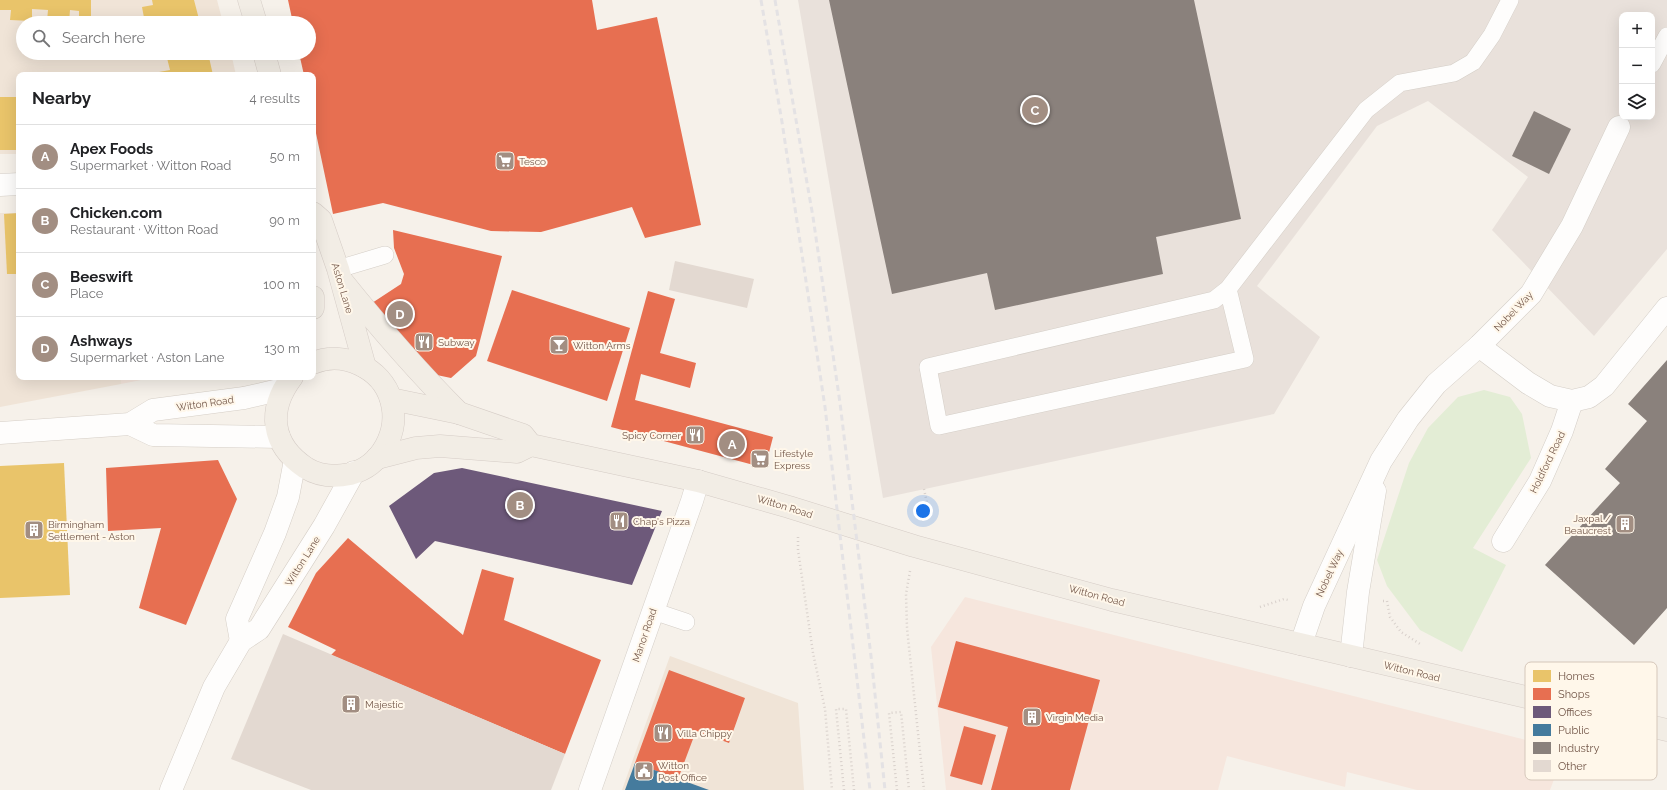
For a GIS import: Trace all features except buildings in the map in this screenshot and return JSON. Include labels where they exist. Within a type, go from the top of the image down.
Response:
[{"type":"main road","points":[[249,0],[254,16]]},
{"type":"main road","points":[[266,60],[269,72]]},
{"type":"main road","name":"Aston Lane","points":[[316,216],[321,220],[340,275],[365,367]]},
{"type":"main road","points":[[340,275],[381,330],[429,383],[459,413]]},
{"type":"main road","points":[[287,383],[278,403],[276,419],[279,437],[288,454],[308,469],[328,476],[341,476],[366,467],[377,458],[385,448],[390,436],[393,422],[391,399],[381,382],[365,367],[350,361],[334,358],[316,362]]},
{"type":"main road","name":"Witton Road","points":[[391,399],[459,413],[522,435],[531,445],[698,481],[789,507],[914,546],[1112,600],[1525,697]]},
{"type":"main road","points":[[377,458],[416,448],[434,447],[517,452],[531,445]]},
{"type":"main road","name":"Witton Road","points":[[1657,728],[1667,730]]},
{"type":"street","name":"Nobel Way","points":[[1301,644],[1314,606],[1380,461],[1408,419],[1436,384],[1479,346],[1531,294],[1572,226],[1622,122]]},
{"type":"street","points":[[0,185],[16,184]]},
{"type":"street","points":[[1479,346],[1528,384],[1550,396],[1572,401],[1589,397],[1604,386],[1667,308]]},
{"type":"street","name":"Witton Road","points":[[0,433],[130,424],[153,410],[244,398],[287,383]]},
{"type":"street","name":"Holdford Road","points":[[1503,541],[1540,481],[1562,432],[1572,401]]},
{"type":"street","name":"Witton Road","points":[[130,424],[153,435],[279,437]]},
{"type":"street","points":[[241,641],[237,619],[275,533],[288,497],[295,460]]},
{"type":"street","name":"Nobel Way","points":[[1351,656],[1358,592],[1380,461]]},
{"type":"street","name":"Witton Lane","points":[[171,790],[214,687],[241,641],[259,629],[324,526],[354,472]]},
{"type":"street","name":"Manor Road","points":[[590,790],[652,611],[692,502],[698,481]]},
{"type":"lane","points":[[1228,289],[1245,359],[939,426],[928,367],[1214,300],[1228,289],[1366,110],[1400,83],[1454,73],[1473,62],[1492,35],[1510,0]]},
{"type":"lane","points":[[1655,58],[1667,36]]},
{"type":"lane","points":[[340,275],[385,255]]},
{"type":"lane","points":[[652,611],[686,622]]},
{"type":"path","points":[[924,488],[926,503],[914,546],[906,594],[907,628],[924,790]]},
{"type":"path","points":[[844,790],[836,709],[846,709],[854,790]]},
{"type":"path","points":[[897,790],[889,713],[901,712],[909,790]]},
{"type":"shaded area","points":[[0,0],[217,0],[221,16],[16,16],[16,60],[233,60],[235,72],[16,72],[16,154],[0,154]]},
{"type":"shaded area","points":[[798,0],[1667,0],[1667,249],[1594,336],[1492,230],[1528,177],[1428,101],[1377,126],[1257,286],[1320,337],[1274,414],[883,498]]},
{"type":"shaded area","points":[[0,213],[16,213],[16,380],[121,380],[121,384],[0,407]]},
{"type":"shaded area","points":[[121,380],[141,380],[121,384]]},
{"type":"shaded area","points":[[965,597],[1525,740],[1525,780],[1554,780],[1550,790],[1417,790],[1347,772],[1345,787],[1227,756],[1218,790],[946,790],[931,647]]},
{"type":"shaded area","points":[[670,656],[798,703],[804,790],[622,790]]},
{"type":"green space","points":[[1484,390],[1510,397],[1522,414],[1531,458],[1473,548],[1506,565],[1462,652],[1420,630],[1387,586],[1377,560],[1409,463],[1428,428],[1458,397]]},
{"type":"railway","points":[[761,0],[782,122],[825,407],[870,790]]},
{"type":"railway","points":[[775,0],[813,217],[840,403],[871,656],[885,790]]},
{"type":"place","name":"Beeswift","points":[[1035,110]]},
{"type":"place","name":"Tesco","points":[[505,161]]},
{"type":"place","name":"Ashways","points":[[400,314]]},
{"type":"place","name":"Subway","points":[[424,342]]},
{"type":"place","name":"Witton Arms","points":[[559,345]]},
{"type":"place","name":"Spicy Corner","points":[[695,435]]},
{"type":"place","name":"Apex Foods","points":[[732,444]]},
{"type":"place","name":"Lifestyle Express","points":[[760,459]]},
{"type":"place","name":"Chicken.com","points":[[520,505]]},
{"type":"place","name":"Chap's Pizza","points":[[619,521]]},
{"type":"place","name":"Jaxpal / Beaucrest","points":[[1625,524]]},
{"type":"place","name":"Birmingham Settlement - Aston","points":[[34,530]]},
{"type":"place","name":"Majestic","points":[[351,704]]},
{"type":"place","name":"Virgin Media","points":[[1032,717]]},
{"type":"place","name":"Villa Chippy","points":[[663,733]]},
{"type":"place","name":"Witton Post Office","points":[[644,771]]}]
